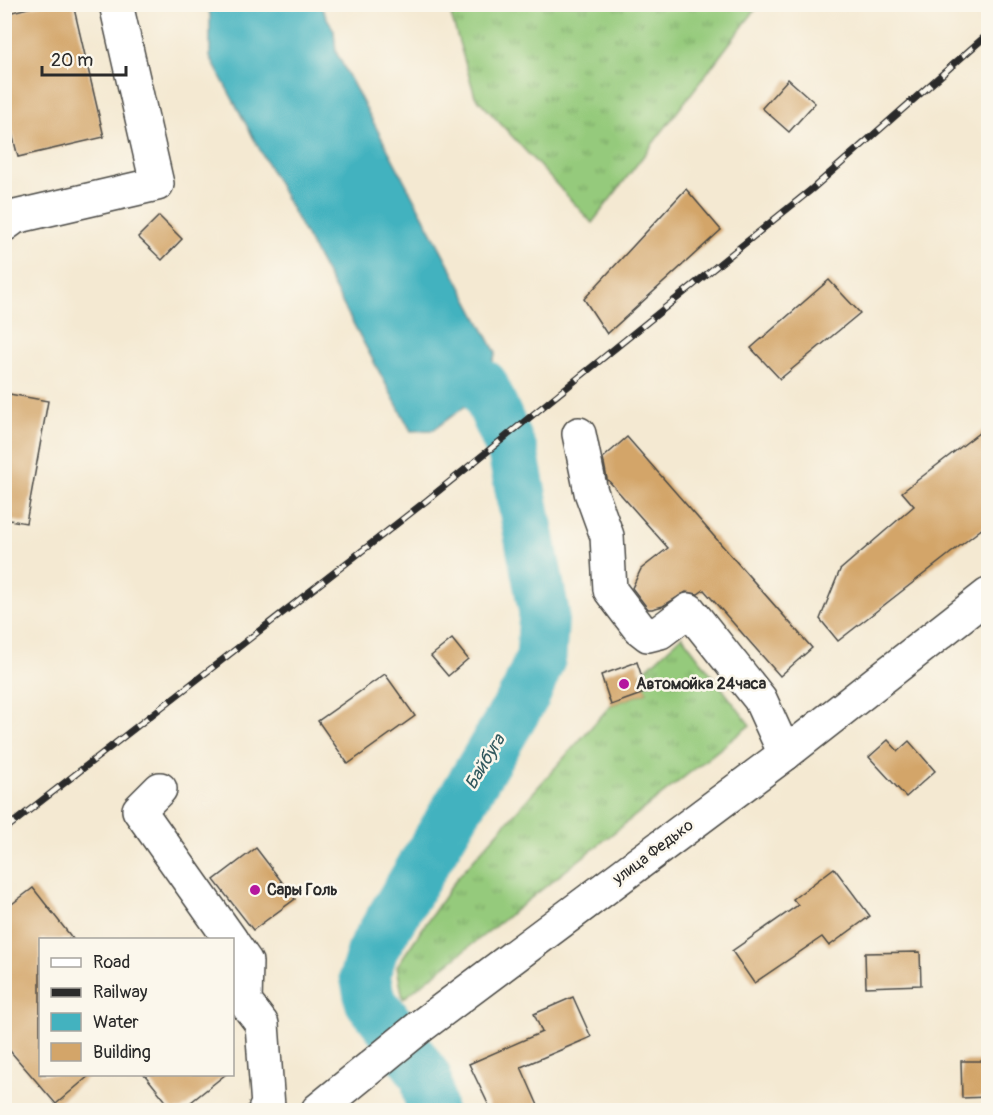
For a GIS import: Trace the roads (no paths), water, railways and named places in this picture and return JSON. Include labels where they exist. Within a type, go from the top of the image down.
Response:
[{"type":"main road","points":[[4,225],[15,218],[157,184],[116,4]]},
{"type":"main road","points":[[579,435],[591,492],[607,536],[610,590],[639,628],[648,635],[660,633],[689,610],[760,699],[785,754]]},
{"type":"main road","name":"улица Федько","points":[[318,1110],[421,1026],[982,608]]},
{"type":"main road","points":[[160,789],[140,810],[230,938]]},
{"type":"main road","points":[[234,944],[246,962],[245,1002],[262,1024],[268,1107],[265,1110]]},
{"type":"water","points":[[208,5],[320,5],[334,31],[336,52],[496,353],[483,385],[463,408],[433,430],[411,431],[210,57]]},
{"type":"waterway","name":"Байбуга","points":[[431,1110],[426,1077],[370,1001],[365,975],[373,949],[526,693],[541,657],[544,612],[513,453],[483,385]]},
{"type":"railway","points":[[4,830],[426,501],[812,189],[988,34]]},
{"type":"place","name":"Автомойка 24часа","points":[[624,684]]},
{"type":"place","name":"Сары Голь","points":[[255,890]]}]
